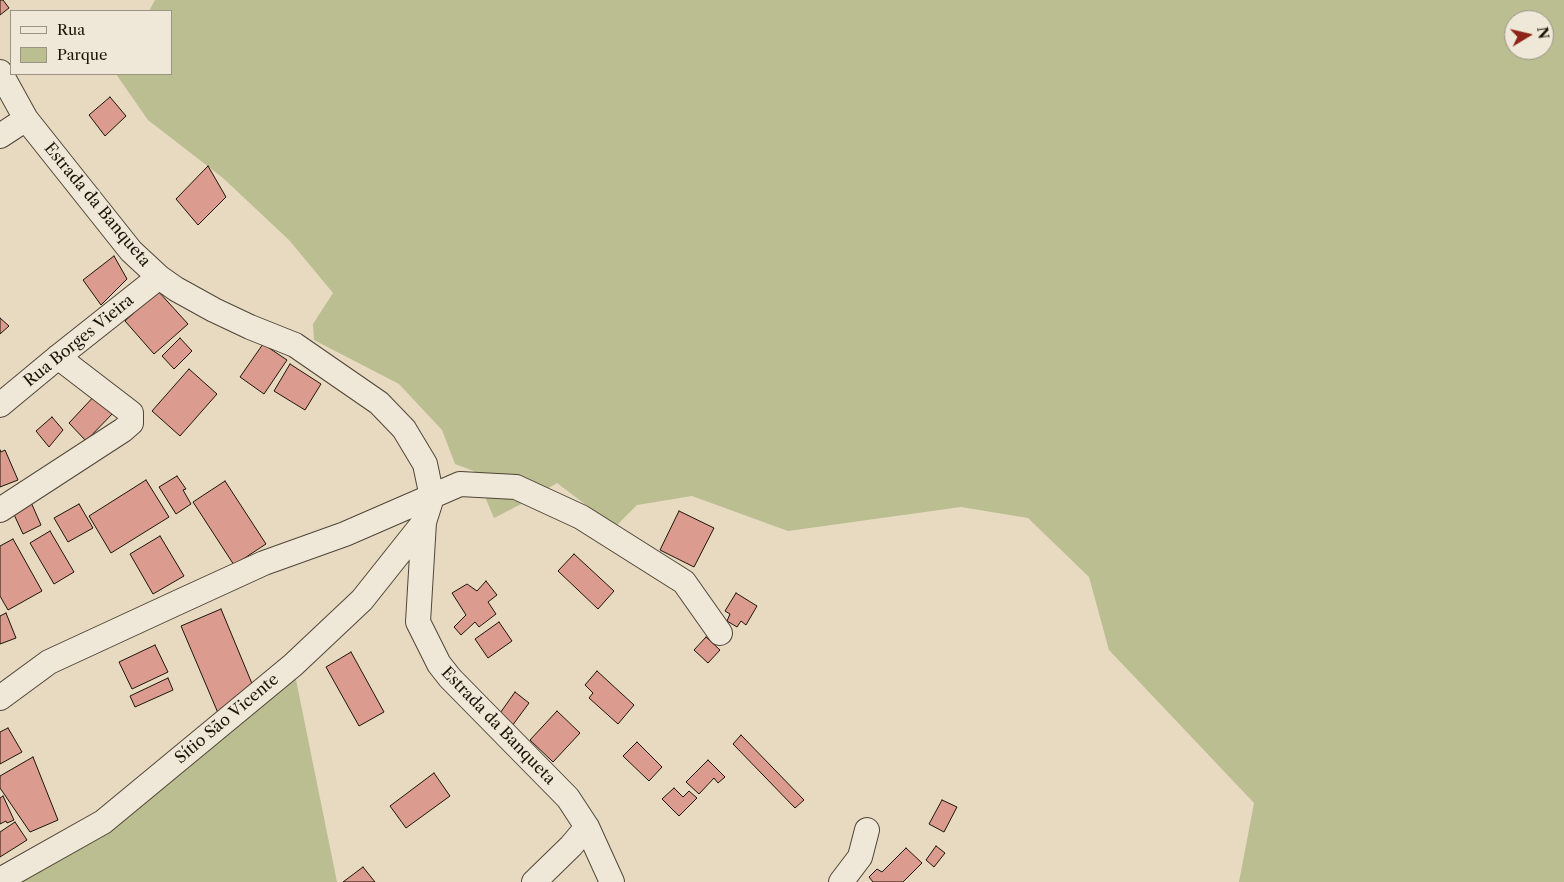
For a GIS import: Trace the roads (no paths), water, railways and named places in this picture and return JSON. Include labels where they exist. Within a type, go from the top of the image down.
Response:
[{"type":"street","name":"Estrada da Banqueta","points":[[0,72],[26,119],[131,251],[159,277],[176,289],[214,310],[250,328],[295,345],[379,402],[404,428],[425,464],[432,497],[424,522],[418,622],[439,664],[450,678],[486,717],[568,798],[587,827],[612,882]]},
{"type":"street","points":[[0,136],[26,119]]},
{"type":"street","name":"Rua Borges Vieira","points":[[0,405],[159,277]]},
{"type":"street","points":[[0,510],[131,423],[131,413],[58,357]]},
{"type":"street","points":[[0,698],[49,662],[264,563],[345,534],[460,484],[516,487],[581,517],[684,582],[720,633]]},
{"type":"street","name":"Sítio São Vicente","points":[[0,880],[103,822],[293,665],[362,600],[424,522]]},
{"type":"street","points":[[534,882],[571,846],[587,827]]},
{"type":"street","points":[[841,882],[860,857],[867,830]]}]
